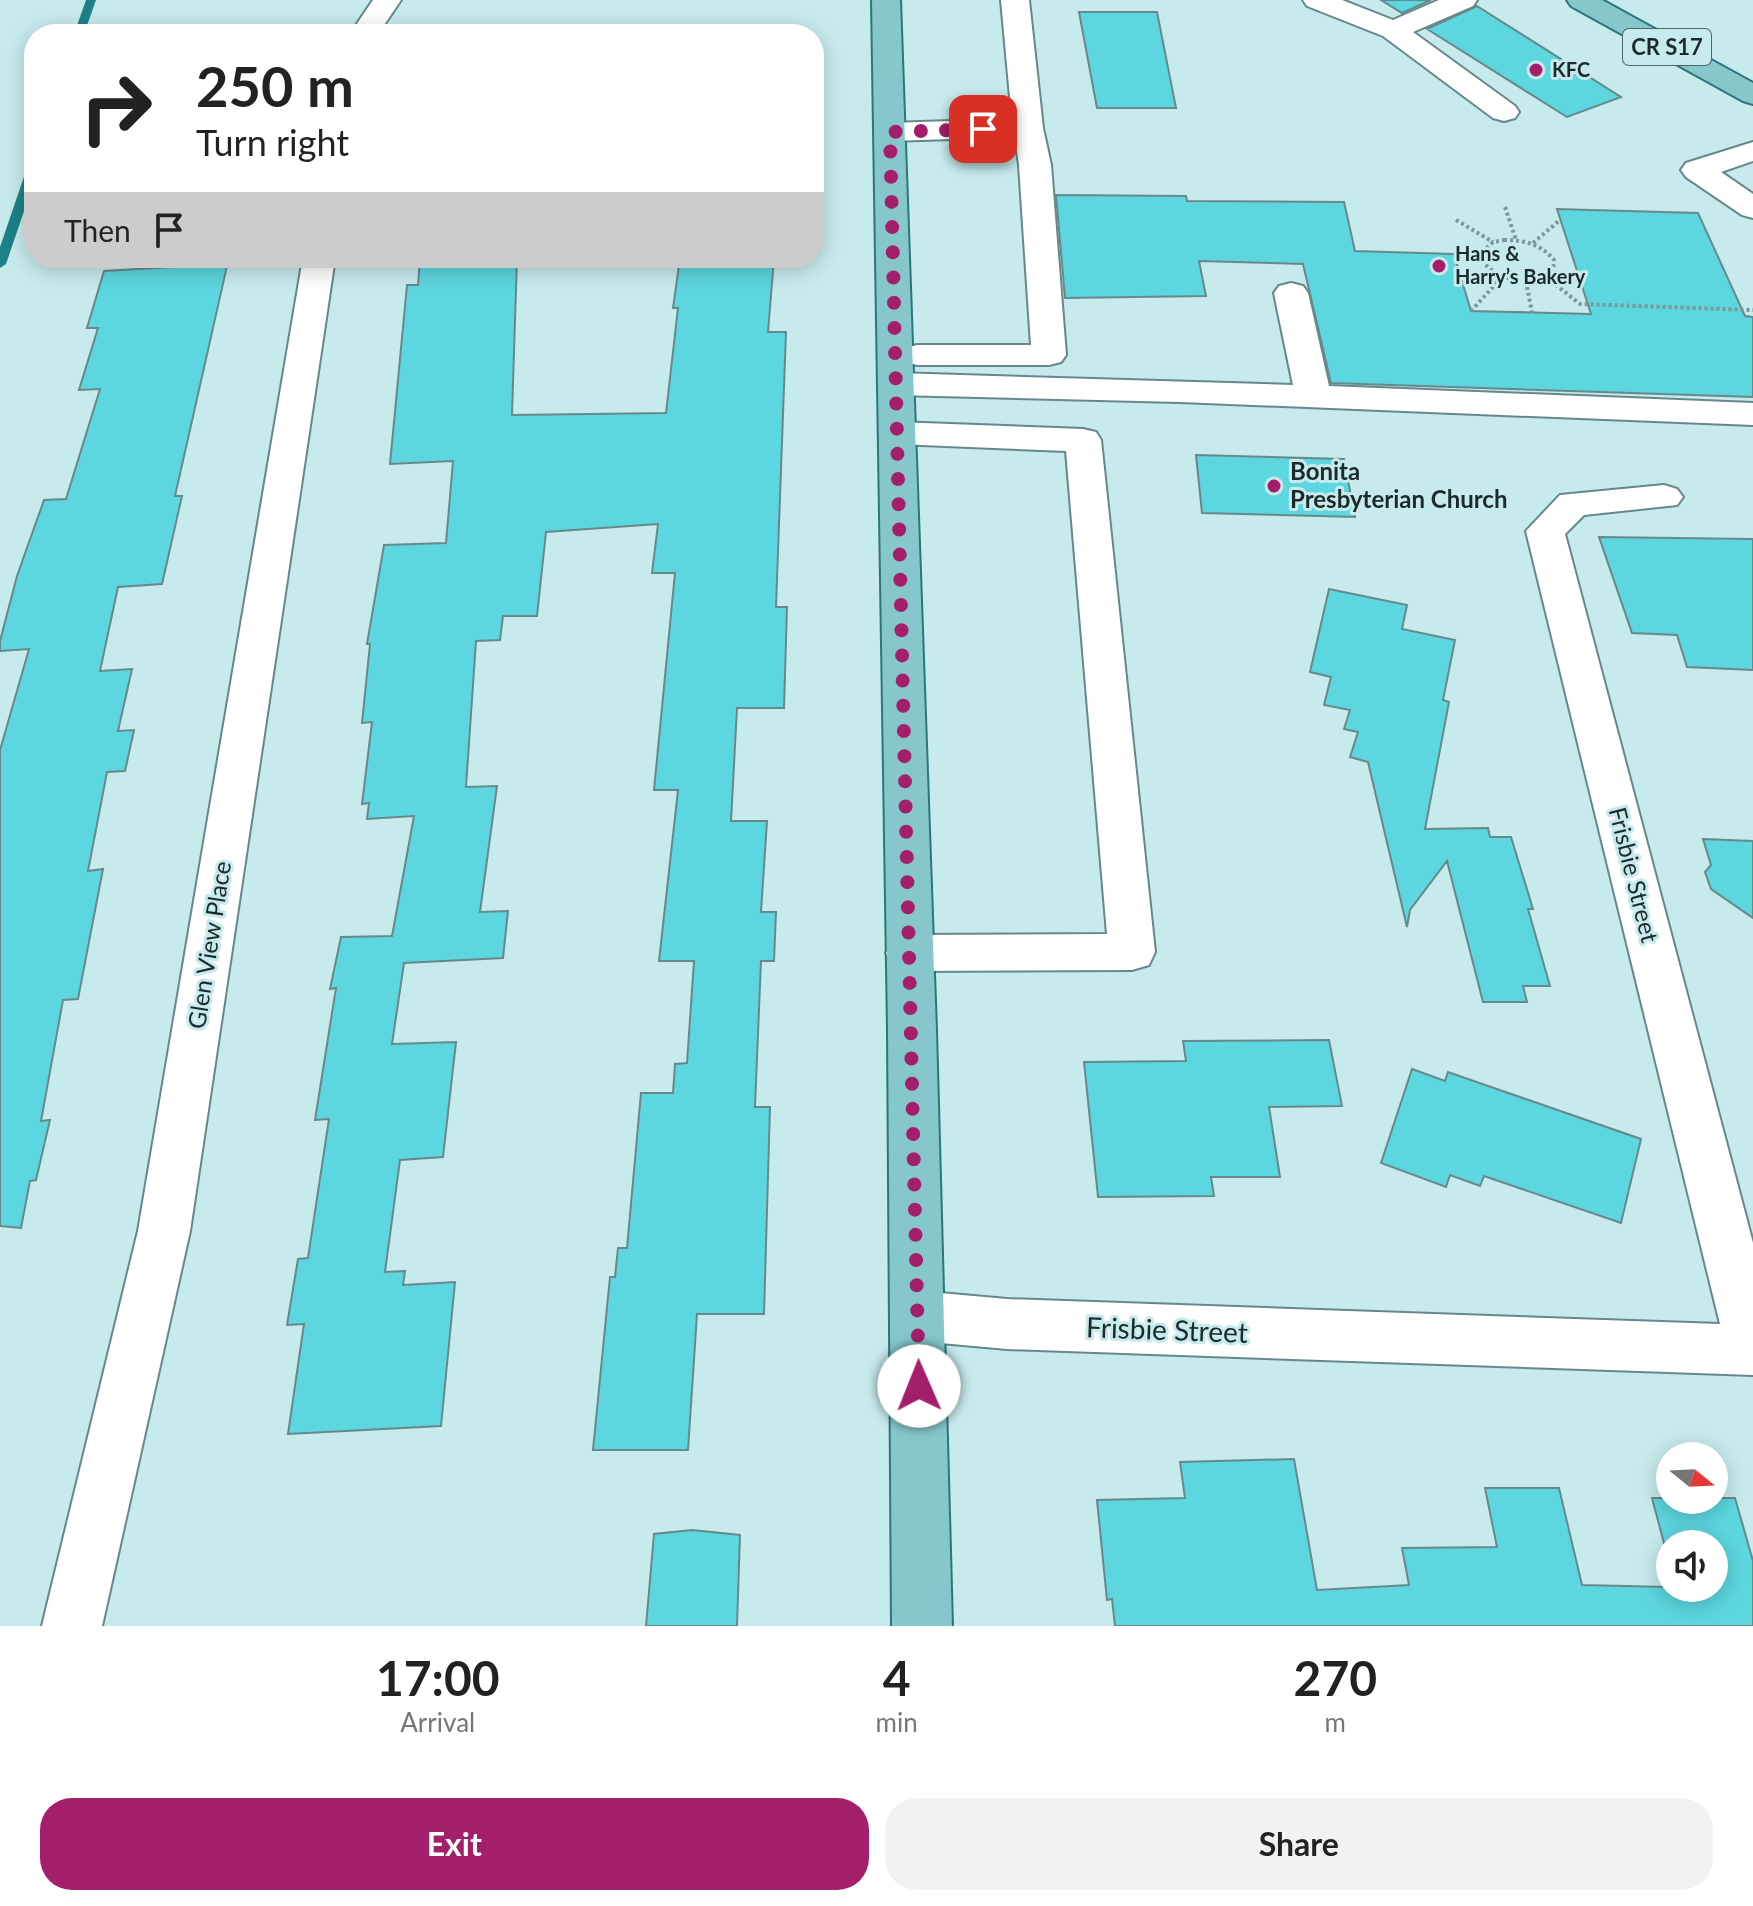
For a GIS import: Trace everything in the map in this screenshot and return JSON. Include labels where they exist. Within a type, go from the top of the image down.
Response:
[{"type":"main road","points":[[886,0],[918,1316],[922,1626]]},
{"type":"main road","name":"CR S17","points":[[1581,0],[1753,95]]},
{"type":"street","points":[[371,24],[387,0]]},
{"type":"street","points":[[895,369],[1049,355],[1035,165],[1028,128],[1015,0]]},
{"type":"street","points":[[1317,0],[1393,30],[1504,112]]},
{"type":"street","points":[[1393,30],[1463,0]]},
{"type":"street","points":[[890,132],[1028,128]]},
{"type":"street","points":[[1753,151],[1697,170],[1753,208]]},
{"type":"street","name":"Glen View Place","points":[[72,1626],[164,1231],[317,268]]},
{"type":"street","points":[[1291,293],[1313,396]]},
{"type":"street","points":[[895,369],[1313,396],[1753,414]]},
{"type":"street","points":[[897,433],[1083,440],[1132,952],[909,953]]},
{"type":"street","name":"Frisbie Street","points":[[918,1316],[1007,1324],[1753,1348],[1545,531],[1573,504],[1664,497]]},
{"type":"path","points":[[1505,207],[1516,240]]},
{"type":"path","points":[[1456,220],[1493,242],[1516,240],[1533,244],[1549,253],[1554,260],[1553,272],[1546,277],[1526,281],[1492,272],[1481,260],[1481,253],[1493,242]]},
{"type":"path","points":[[1533,244],[1560,220]]},
{"type":"path","points":[[1471,311],[1502,277]]},
{"type":"path","points":[[1546,277],[1580,304],[1753,310]]},
{"type":"path","points":[[1526,281],[1532,313]]},
{"type":"building","points":[[1381,0],[1431,0],[1402,13]]},
{"type":"building","name":"KFC","points":[[1477,6],[1621,97],[1567,117],[1427,29]]},
{"type":"building","points":[[1079,12],[1157,12],[1176,108],[1097,108]]},
{"type":"building","points":[[1056,195],[1186,196],[1187,201],[1344,202],[1355,251],[1454,254],[1471,311],[1591,314],[1557,209],[1698,213],[1745,316],[1753,317],[1753,397],[1331,383],[1303,264],[1199,261],[1206,296],[1065,298]]},
{"type":"building","points":[[227,268],[175,496],[182,496],[162,584],[118,587],[100,671],[132,669],[118,731],[134,730],[125,771],[107,772],[88,871],[103,869],[78,999],[63,1000],[41,1121],[50,1120],[36,1180],[30,1181],[21,1228],[0,1226],[0,750],[29,649],[0,651],[0,641],[17,576],[44,500],[66,499],[100,389],[79,390],[98,328],[87,328],[104,271]]},
{"type":"building","points":[[419,268],[517,268],[512,415],[666,413],[678,308],[673,308],[679,268],[773,268],[768,332],[786,332],[776,607],[787,607],[784,708],[737,708],[731,821],[767,821],[761,912],[776,912],[774,961],[761,961],[755,1107],[770,1107],[764,1314],[697,1314],[688,1450],[593,1450],[610,1277],[615,1277],[618,1248],[627,1248],[641,1093],[673,1093],[675,1064],[687,1063],[694,961],[659,961],[678,790],[654,790],[675,573],[652,573],[658,524],[546,532],[537,616],[503,616],[500,640],[476,641],[466,787],[497,786],[480,912],[508,911],[503,958],[404,963],[392,1044],[456,1042],[443,1157],[400,1160],[385,1272],[405,1271],[403,1285],[455,1282],[441,1426],[288,1434],[304,1324],[287,1325],[298,1259],[308,1258],[329,1119],[315,1120],[336,988],[330,989],[341,937],[392,936],[414,816],[367,819],[369,803],[362,804],[372,722],[362,723],[370,644],[367,644],[384,545],[446,543],[453,461],[390,464],[407,285],[418,285]]},
{"type":"building","name":"Bonita Presbyterian Church","points":[[1196,455],[1344,459],[1355,517],[1202,513]]},
{"type":"building","points":[[1599,537],[1753,539],[1753,670],[1687,667],[1677,635],[1632,633]]},
{"type":"building","points":[[1329,589],[1407,605],[1402,629],[1455,640],[1443,700],[1449,702],[1425,829],[1488,828],[1490,837],[1511,837],[1533,909],[1528,909],[1550,986],[1523,986],[1527,1002],[1483,1002],[1447,861],[1410,910],[1407,927],[1368,762],[1350,757],[1358,732],[1344,729],[1350,710],[1324,705],[1331,677],[1310,672]]},
{"type":"building","points":[[1703,839],[1753,841],[1753,918],[1711,889],[1705,872],[1711,865]]},
{"type":"building","points":[[1329,1040],[1342,1106],[1269,1107],[1280,1177],[1211,1177],[1214,1196],[1098,1197],[1084,1062],[1186,1061],[1183,1041]]},
{"type":"building","points":[[1412,1069],[1445,1081],[1448,1072],[1641,1139],[1621,1223],[1484,1176],[1480,1186],[1450,1175],[1446,1187],[1381,1163]]},
{"type":"building","points":[[1294,1459],[1317,1590],[1409,1585],[1402,1548],[1497,1547],[1485,1488],[1559,1488],[1582,1585],[1656,1587],[1656,1602],[1728,1602],[1728,1530],[1660,1530],[1656,1514],[1728,1514],[1728,1498],[1735,1498],[1753,1561],[1753,1626],[1115,1626],[1112,1599],[1107,1600],[1097,1500],[1185,1498],[1180,1462]]},
{"type":"building","points":[[692,1530],[740,1535],[737,1626],[646,1626],[654,1534]]},
{"type":"waterway","points":[[83,24],[91,0]]},
{"type":"waterway","points":[[0,264],[24,194]]},
{"type":"place","name":"KFC","points":[[1536,70]]},
{"type":"place","name":"Hans & Harry’s Bakery","points":[[1439,266]]},
{"type":"place","name":"Bonita Presbyterian Church","points":[[1274,486]]},
{"type":"route","points":[[919,1386],[890,132],[983,129]]}]
